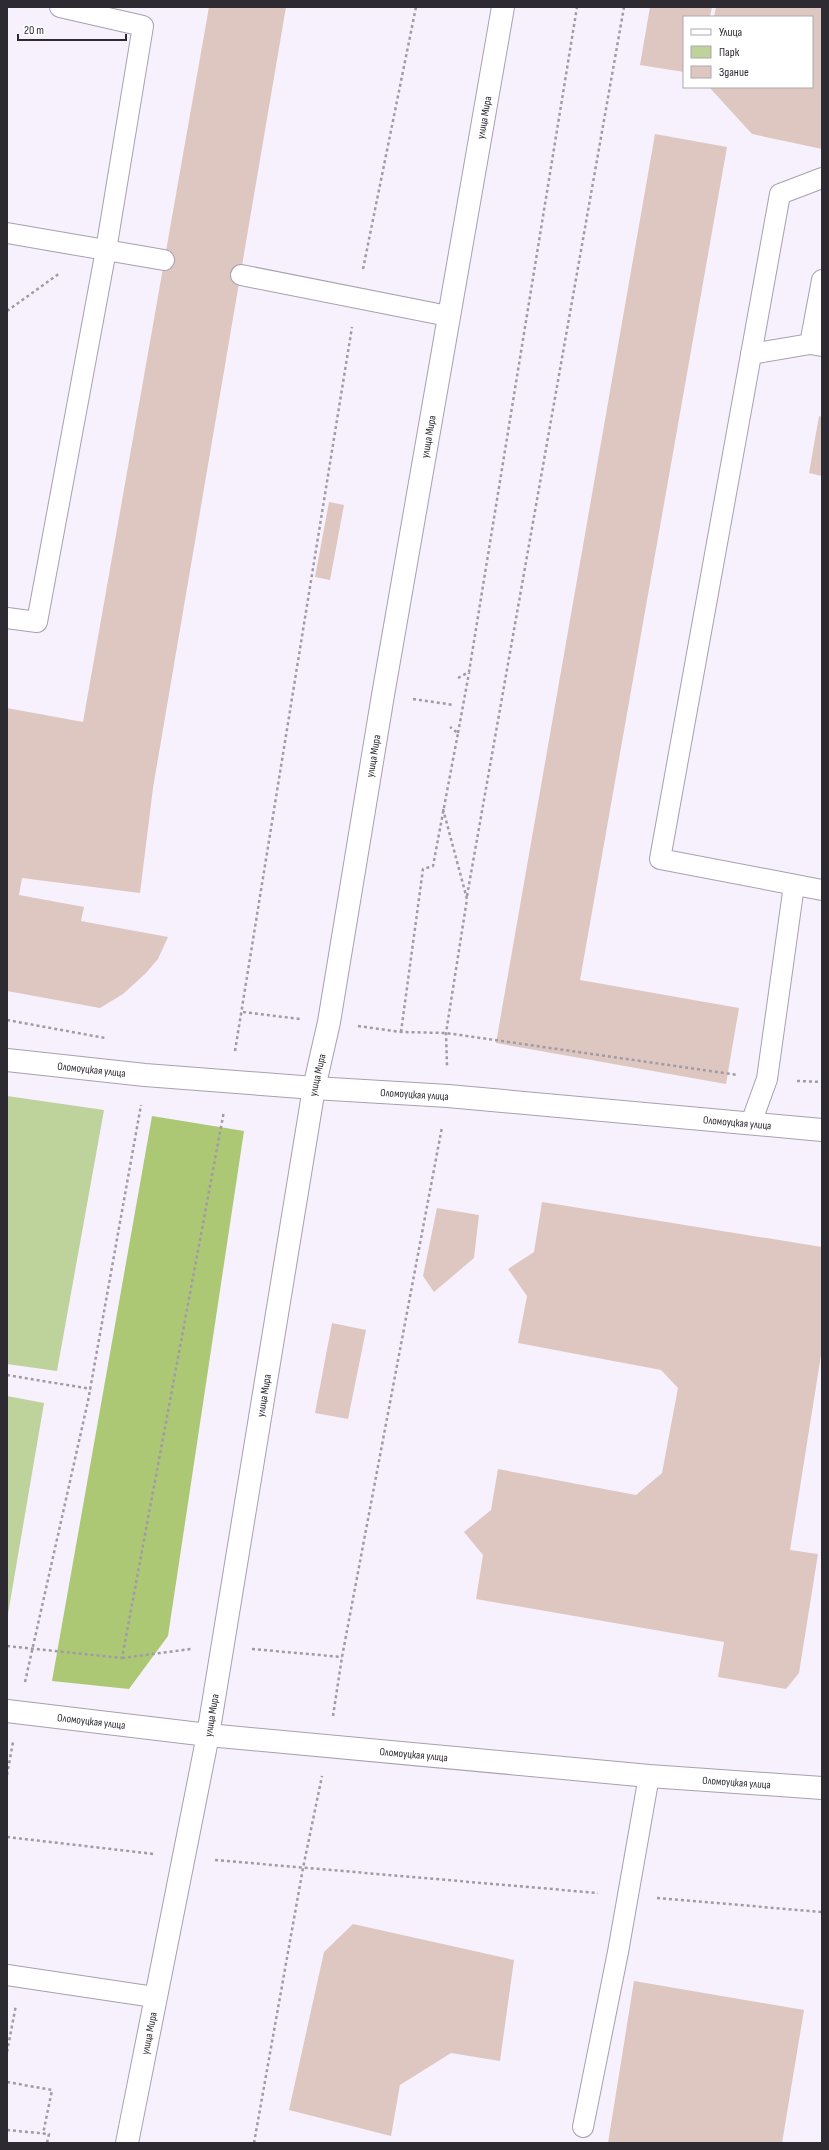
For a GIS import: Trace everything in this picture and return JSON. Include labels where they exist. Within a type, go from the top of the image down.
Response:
[{"type":"street","name":"улица Мира","points":[[127,2143],[154,1997],[208,1735],[314,1088],[328,1022],[448,316],[503,7]]},
{"type":"street","name":"Оломоуцкая улица","points":[[7,1060],[145,1075],[314,1088],[448,1096],[822,1130]]},
{"type":"street","name":"Оломоуцкая улица","points":[[13,1712],[208,1735],[649,1776],[822,1788]]},
{"type":"lane","points":[[7,618],[37,622],[106,250],[143,26],[60,7]]},
{"type":"lane","points":[[822,178],[780,194],[660,859],[822,890]]},
{"type":"lane","points":[[7,233],[164,260]]},
{"type":"lane","points":[[241,275],[448,316]]},
{"type":"lane","points":[[751,354],[816,345],[822,280]]},
{"type":"lane","points":[[751,1124],[767,1079],[794,885]]},
{"type":"lane","points":[[583,2127],[628,1896],[649,1776]]},
{"type":"lane","points":[[14,1976],[154,1997]]},
{"type":"path","points":[[7,1646],[32,1647],[122,1658],[244,1004],[358,298],[416,7]]},
{"type":"path","points":[[578,7],[469,672],[433,866],[423,869],[401,1032],[446,1033],[767,1079],[822,1082]]},
{"type":"path","points":[[254,2143],[302,1868],[329,1746],[342,1657],[448,1096],[446,1033],[467,899],[624,7]]},
{"type":"path","points":[[7,311],[62,272]]},
{"type":"path","points":[[458,678],[469,672]]},
{"type":"path","points":[[383,695],[454,705]]},
{"type":"path","points":[[450,727],[458,733]]},
{"type":"path","points":[[443,809],[467,899]]},
{"type":"path","points":[[7,1020],[106,1038]]},
{"type":"path","points":[[7,1775],[13,1712],[32,1647],[91,1389],[145,1075]]},
{"type":"path","points":[[7,1375],[91,1389]]},
{"type":"path","points":[[7,1837],[182,1858],[822,1912]]},
{"type":"path","points":[[7,2052],[14,1976]]},
{"type":"path","points":[[7,2082],[52,2090],[43,2134]]},
{"type":"path","points":[[7,2130],[49,2134],[47,2143]]},
{"type":"green space","points":[[7,1096],[104,1110],[57,1371],[7,1364]]},
{"type":"green space","points":[[152,1116],[244,1131],[168,1636],[129,1689],[52,1681]]},
{"type":"green space","points":[[7,1396],[44,1403],[8,1614],[7,1614]]},
{"type":"building","points":[[209,7],[286,7],[153,788],[140,893],[22,878],[19,895],[84,907],[81,921],[168,937],[158,959],[145,974],[123,994],[100,1008],[7,991],[7,708],[83,722]]},
{"type":"building","points":[[650,7],[712,7],[710,16],[683,16],[683,72],[640,65]]},
{"type":"building","points":[[716,7],[822,7],[822,149],[752,134],[710,88],[813,88],[813,16],[714,16]]},
{"type":"building","points":[[655,134],[727,147],[580,980],[739,1008],[726,1084],[496,1043]]},
{"type":"building","points":[[819,416],[822,417],[822,476],[809,473]]},
{"type":"building","points":[[329,502],[344,505],[330,580],[315,577]]},
{"type":"building","points":[[542,1202],[822,1247],[822,1349],[790,1550],[818,1554],[799,1673],[786,1689],[718,1677],[724,1642],[476,1599],[483,1555],[464,1532],[491,1510],[498,1469],[636,1495],[662,1473],[678,1388],[661,1370],[518,1343],[527,1296],[508,1269],[534,1252]]},
{"type":"building","points":[[437,1208],[479,1215],[474,1258],[434,1292],[423,1276]]},
{"type":"building","points":[[332,1323],[366,1330],[348,1419],[315,1413]]},
{"type":"building","points":[[353,1924],[514,1960],[500,2061],[451,2053],[400,2085],[391,2136],[289,2110],[324,1952]]},
{"type":"building","points":[[634,1981],[804,2010],[782,2143],[608,2143]]}]
